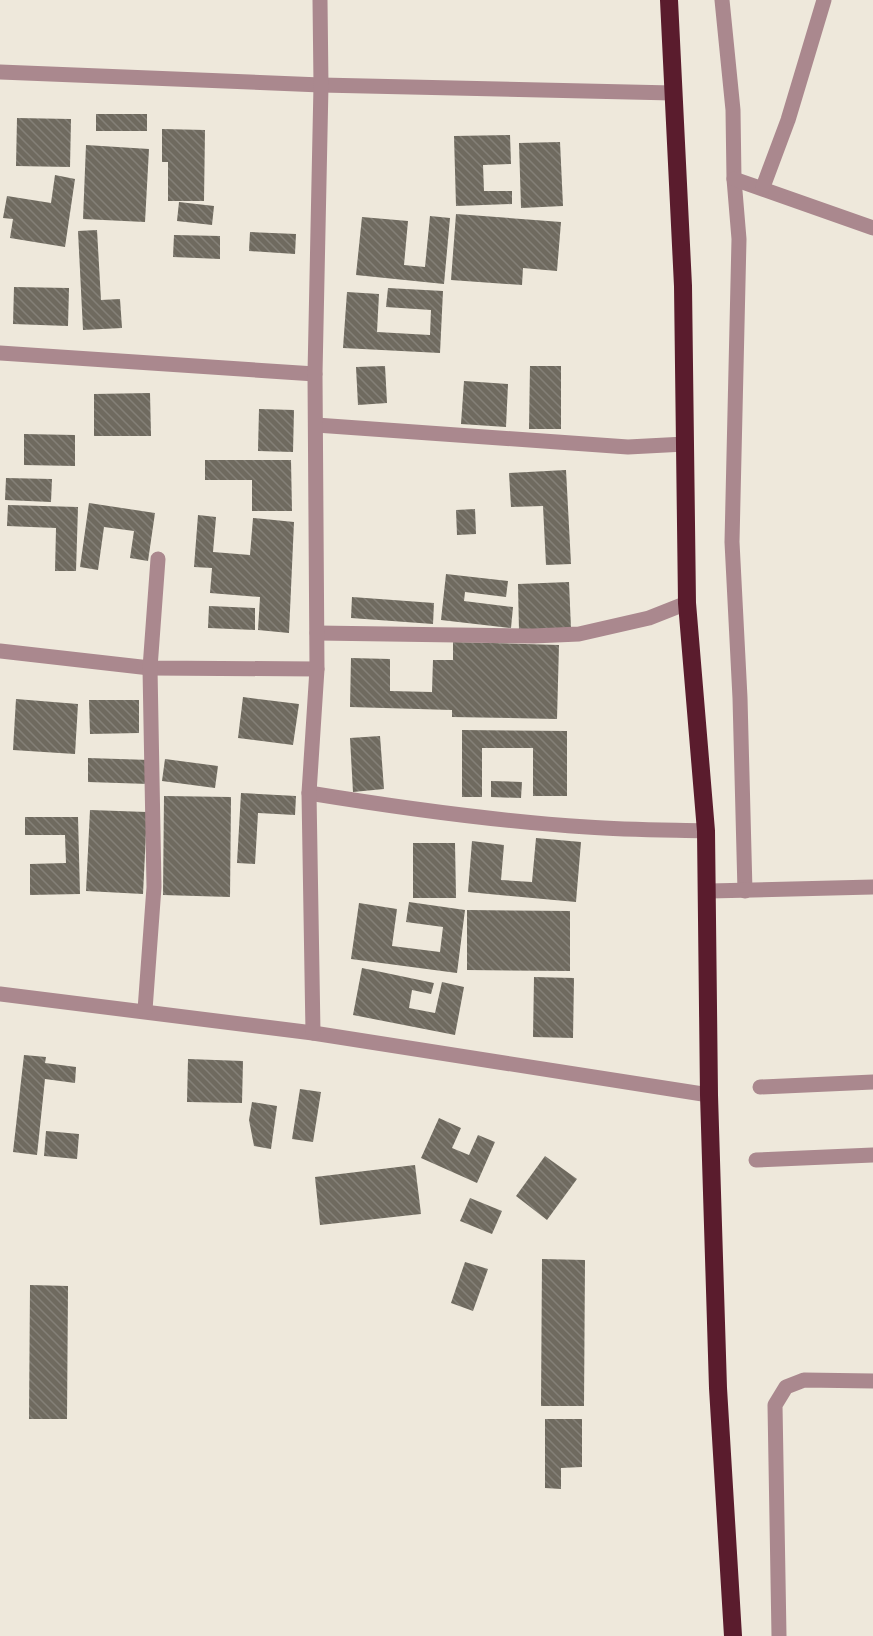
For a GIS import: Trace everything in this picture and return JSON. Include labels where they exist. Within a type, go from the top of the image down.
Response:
[{"type":"highway","points":[[669,0],[682,252],[687,603],[709,891],[709,1095],[718,1388],[727,1505],[733,1636]]},
{"type":"street","points":[[313,1033],[309,793],[317,669],[315,374],[321,85],[320,0]]},
{"type":"street","points":[[722,0],[733,110],[739,277],[734,392],[732,542],[741,698],[745,891]]},
{"type":"street","points":[[763,187],[788,120],[824,0]]},
{"type":"street","points":[[0,72],[321,85],[673,93]]},
{"type":"street","points":[[734,179],[763,187],[873,228]]},
{"type":"street","points":[[0,353],[315,374]]},
{"type":"street","points":[[316,425],[628,447],[685,444]]},
{"type":"street","points":[[146,1010],[154,888],[150,668],[158,559]]},
{"type":"street","points":[[317,633],[533,636],[579,634],[649,618],[687,603]]},
{"type":"street","points":[[0,651],[150,668],[317,669]]},
{"type":"street","points":[[309,793],[411,809],[576,826],[706,831]]},
{"type":"street","points":[[709,891],[873,887]]},
{"type":"street","points":[[0,994],[146,1010],[313,1033],[709,1095]]},
{"type":"street","points":[[760,1087],[873,1082]]},
{"type":"street","points":[[756,1160],[873,1155]]},
{"type":"street","points":[[779,1636],[775,1405],[786,1387],[804,1380],[873,1381]]},
{"type":"building","points":[[96,114],[147,114],[147,131],[96,131]]},
{"type":"building","points":[[17,118],[71,119],[70,167],[16,166]]},
{"type":"building","points":[[162,129],[205,130],[204,201],[168,201],[168,162],[162,162]]},
{"type":"building","points":[[510,135],[511,164],[483,165],[484,191],[512,191],[512,204],[456,206],[454,136]]},
{"type":"building","points":[[560,142],[563,206],[521,208],[519,143]]},
{"type":"building","points":[[86,145],[149,149],[145,222],[83,219]]},
{"type":"building","points":[[55,175],[75,179],[65,247],[10,238],[13,219],[3,218],[7,196],[51,203]]},
{"type":"building","points":[[179,202],[214,206],[212,225],[177,221]]},
{"type":"building","points":[[456,214],[561,222],[557,271],[523,268],[522,285],[451,280]]},
{"type":"building","points":[[430,216],[450,218],[444,284],[356,275],[362,217],[408,221],[404,265],[425,267]]},
{"type":"building","points":[[97,230],[101,300],[120,299],[122,328],[83,330],[78,231]]},
{"type":"building","points":[[250,232],[296,234],[295,254],[249,251]]},
{"type":"building","points":[[174,235],[220,236],[220,259],[173,257]]},
{"type":"building","points":[[14,287],[69,288],[68,326],[13,324]]},
{"type":"building","points":[[388,288],[443,291],[440,353],[343,348],[347,292],[379,294],[377,332],[430,335],[431,310],[386,307]]},
{"type":"building","points":[[385,366],[387,403],[358,405],[356,367]]},
{"type":"building","points":[[530,366],[561,366],[561,429],[529,429]]},
{"type":"building","points":[[464,381],[508,384],[506,427],[461,424]]},
{"type":"building","points":[[150,393],[151,436],[94,436],[94,394]]},
{"type":"building","points":[[259,409],[294,410],[293,452],[258,451]]},
{"type":"building","points":[[24,434],[75,435],[75,466],[24,465]]},
{"type":"building","points":[[205,460],[291,460],[292,511],[252,511],[252,480],[205,480]]},
{"type":"building","points":[[566,470],[571,564],[546,565],[543,506],[511,507],[509,473]]},
{"type":"building","points":[[6,478],[52,479],[51,502],[5,500]]},
{"type":"building","points":[[89,503],[155,513],[148,561],[130,558],[134,531],[104,527],[98,570],[80,567]]},
{"type":"building","points":[[8,505],[78,507],[76,571],[55,571],[56,528],[7,526]]},
{"type":"building","points":[[475,509],[476,534],[457,535],[456,510]]},
{"type":"building","points":[[198,515],[216,517],[213,552],[250,555],[253,518],[294,522],[289,633],[258,630],[260,597],[210,593],[212,568],[194,567]]},
{"type":"building","points":[[446,574],[508,581],[506,597],[465,592],[464,601],[513,607],[511,628],[441,620]]},
{"type":"building","points":[[569,582],[571,629],[519,631],[518,584]]},
{"type":"building","points":[[352,597],[434,603],[433,624],[351,618]]},
{"type":"building","points":[[209,606],[255,608],[255,630],[208,628]]},
{"type":"building","points":[[453,642],[559,645],[557,719],[452,717],[452,710],[350,707],[351,658],[390,659],[390,691],[432,692],[433,660],[453,660]]},
{"type":"building","points":[[243,697],[299,704],[293,745],[238,738]]},
{"type":"building","points":[[16,699],[78,704],[75,754],[13,750]]},
{"type":"building","points":[[89,700],[139,700],[139,733],[90,734]]},
{"type":"building","points":[[462,730],[567,731],[567,796],[533,796],[533,748],[482,748],[482,797],[462,797]]},
{"type":"building","points":[[380,736],[384,789],[353,792],[350,738]]},
{"type":"building","points":[[88,758],[150,760],[149,784],[88,782]]},
{"type":"building","points":[[165,759],[218,766],[215,788],[162,781]]},
{"type":"building","points":[[491,781],[522,782],[521,798],[491,797]]},
{"type":"building","points":[[241,793],[296,796],[295,815],[258,813],[255,864],[237,863]]},
{"type":"building","points":[[164,796],[231,797],[230,897],[163,895]]},
{"type":"building","points":[[90,810],[147,812],[143,894],[86,891]]},
{"type":"building","points":[[25,817],[78,817],[80,894],[30,895],[30,864],[66,863],[65,835],[25,835]]},
{"type":"building","points":[[536,838],[581,842],[576,902],[468,892],[472,841],[504,845],[501,880],[532,882]]},
{"type":"building","points":[[413,843],[455,843],[456,898],[413,898]]},
{"type":"building","points":[[409,902],[465,910],[457,973],[351,959],[359,903],[397,909],[392,946],[440,952],[443,927],[406,922]]},
{"type":"building","points":[[467,910],[570,911],[570,971],[467,970]]},
{"type":"building","points":[[362,968],[434,983],[431,994],[412,990],[409,1008],[435,1013],[442,982],[464,987],[455,1035],[353,1015]]},
{"type":"building","points":[[534,977],[574,978],[573,1038],[533,1037]]},
{"type":"building","points":[[24,1055],[46,1057],[45,1063],[76,1067],[75,1083],[45,1079],[37,1155],[13,1152]]},
{"type":"building","points":[[188,1059],[243,1061],[242,1103],[187,1102]]},
{"type":"building","points":[[300,1089],[321,1092],[313,1142],[292,1139]]},
{"type":"building","points":[[252,1102],[277,1106],[271,1149],[254,1146],[249,1120]]},
{"type":"building","points":[[439,1118],[461,1128],[452,1148],[469,1155],[478,1135],[495,1142],[477,1183],[421,1158]]},
{"type":"building","points":[[46,1131],[79,1134],[77,1159],[44,1156]]},
{"type":"building","points":[[545,1156],[577,1179],[547,1220],[516,1196]]},
{"type":"building","points":[[415,1165],[421,1214],[320,1225],[315,1177]]},
{"type":"building","points":[[470,1198],[502,1211],[492,1234],[460,1221]]},
{"type":"building","points":[[542,1259],[585,1260],[584,1406],[541,1406]]},
{"type":"building","points":[[465,1262],[488,1269],[473,1311],[451,1303]]},
{"type":"building","points":[[30,1285],[68,1286],[67,1419],[29,1419]]},
{"type":"building","points":[[545,1419],[582,1419],[582,1467],[561,1468],[561,1489],[545,1488]]}]
